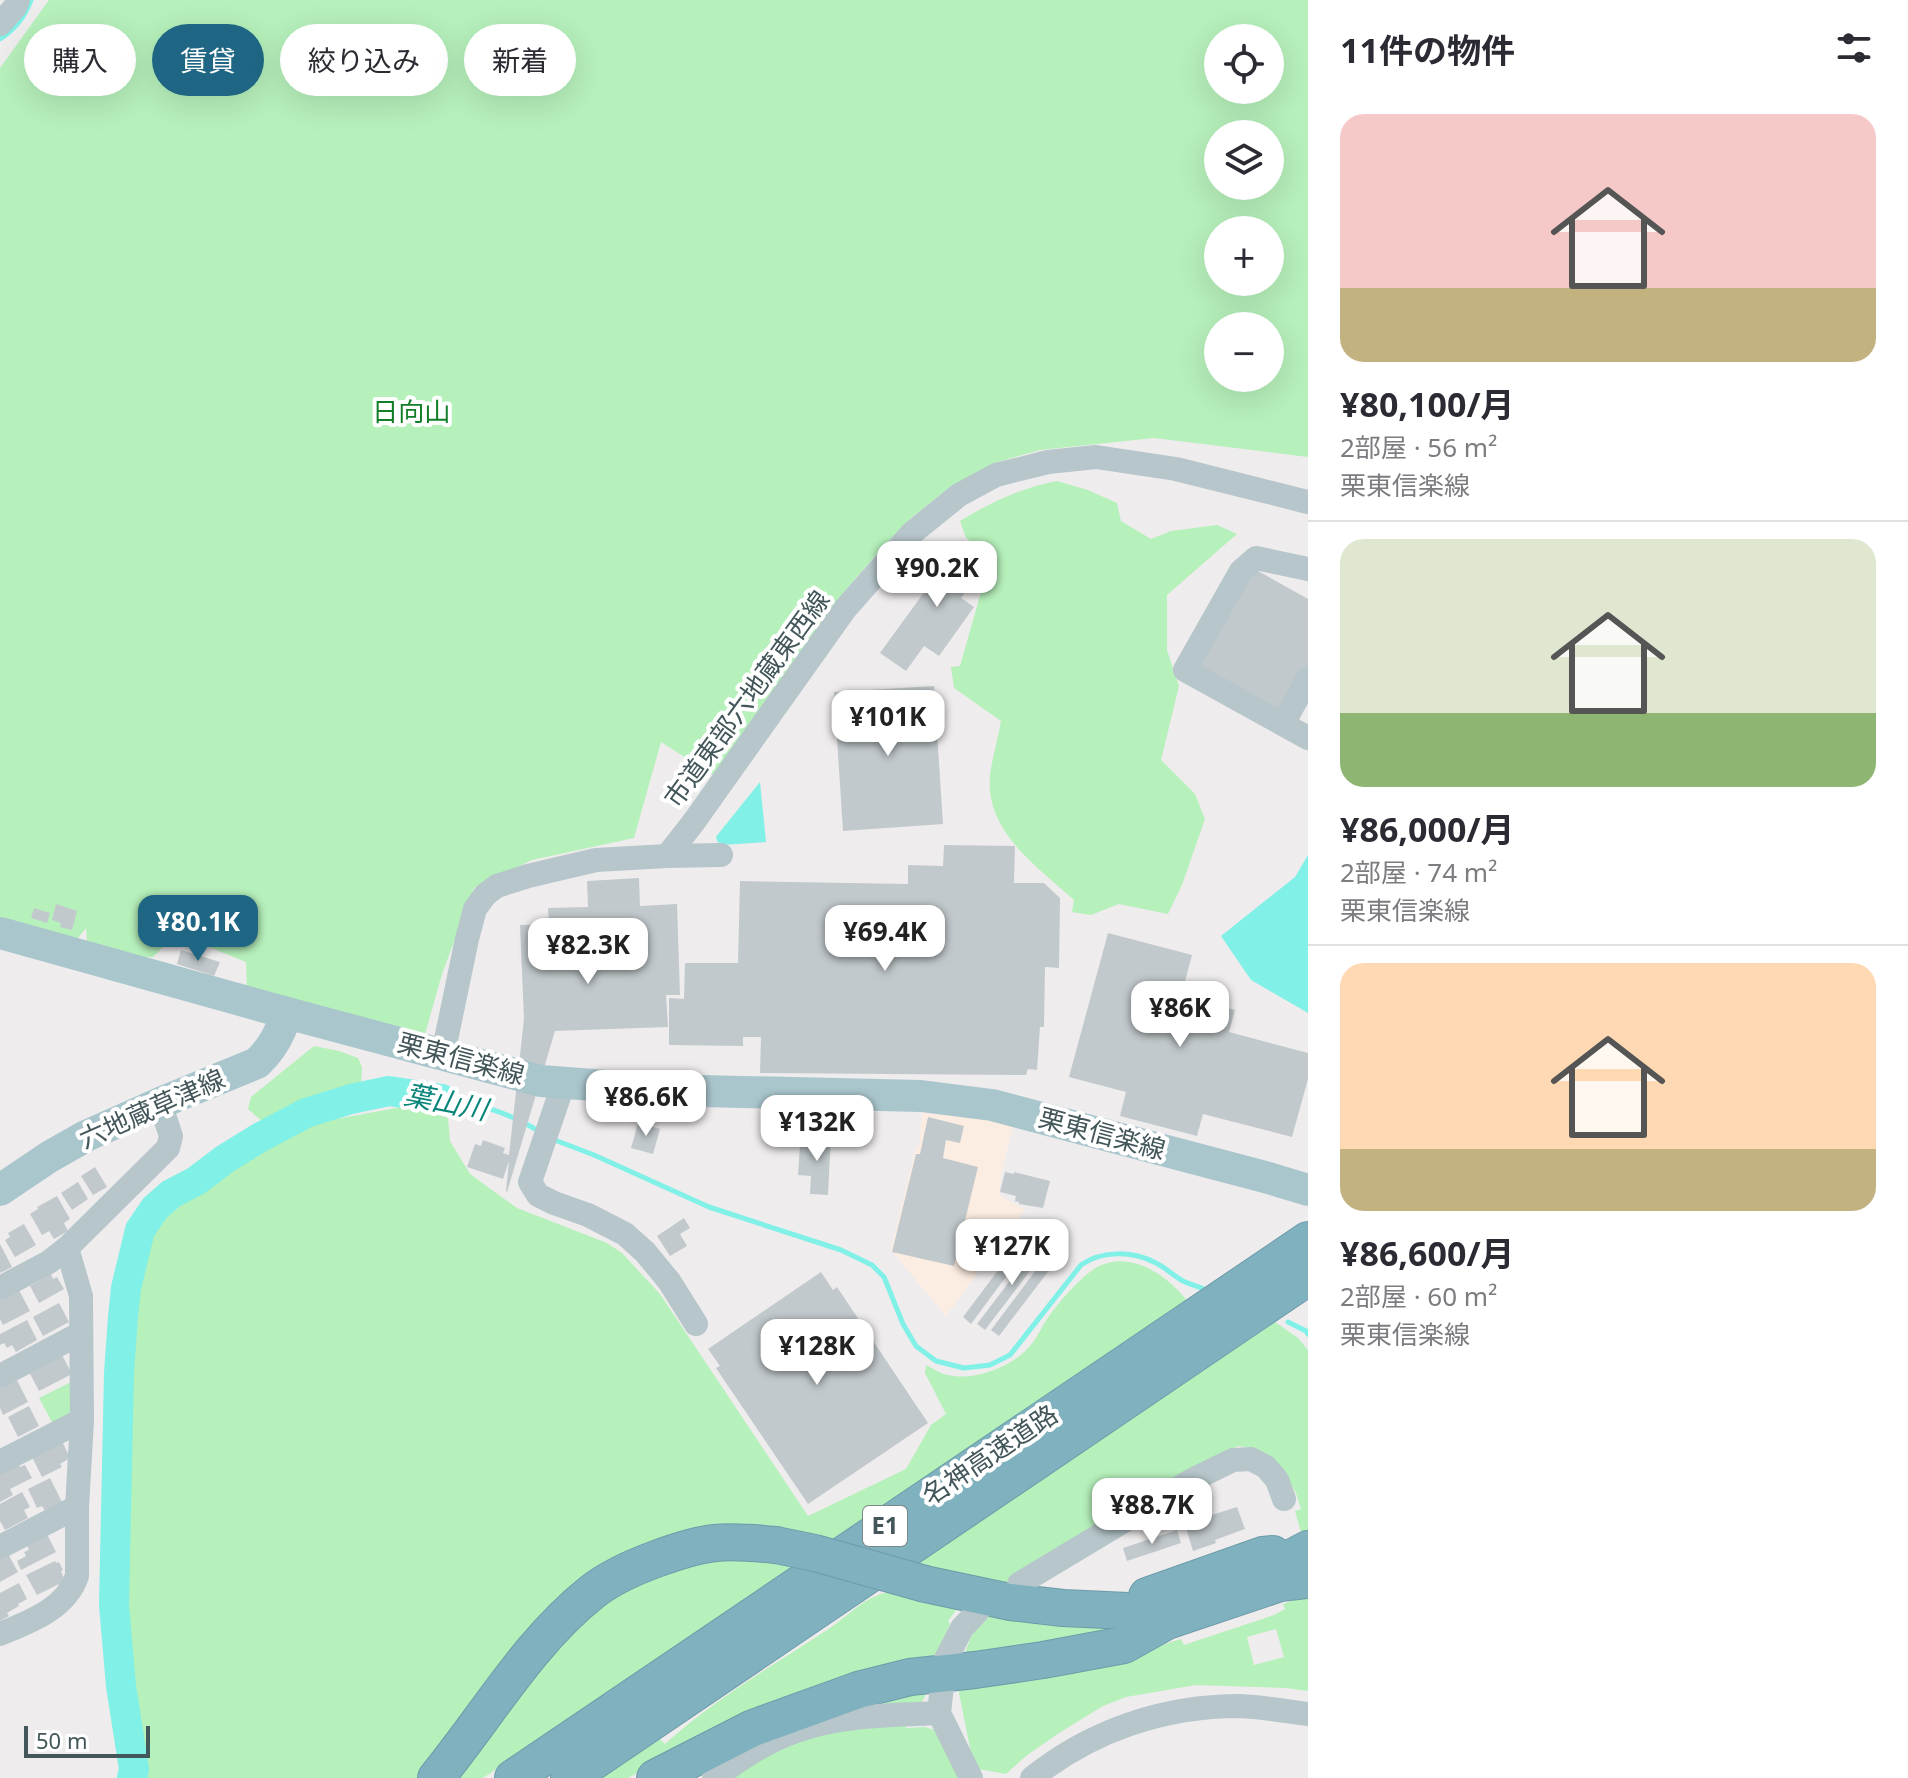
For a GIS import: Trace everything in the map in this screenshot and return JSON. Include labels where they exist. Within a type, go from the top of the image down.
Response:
[{"type":"highway","name":"名神高速道路","points":[[513,1778],[1308,1240]]},
{"type":"highway","name":"名神高速道路","points":[[569,1778],[1308,1277]]},
{"type":"highway","points":[[436,1778],[529,1656],[561,1620],[594,1590],[630,1569],[713,1543],[776,1545],[925,1584],[1010,1602],[1106,1610],[1137,1611],[1162,1606],[1268,1570],[1308,1566]]},
{"type":"highway","points":[[655,1778],[753,1728],[858,1690],[910,1677],[1043,1660],[1124,1645],[1167,1621],[1280,1583],[1308,1566]]},
{"type":"main road","name":"栗東信楽線","points":[[0,933],[541,1081],[659,1090],[921,1096],[992,1105],[1308,1190]]},
{"type":"main road","name":"六地蔵草津線","points":[[0,1190],[86,1136],[257,1063],[278,1037],[287,1013]]},
{"type":"street","points":[[0,24],[18,0]]},
{"type":"street","name":"市道東部六地蔵東西線","points":[[667,856],[845,609],[912,533],[959,495],[984,481],[1048,462],[1096,457],[1176,469],[1308,502]]},
{"type":"street","points":[[1308,569],[1256,558],[1241,571],[1185,670],[1308,738]]},
{"type":"street","points":[[1283,724],[1308,678]]},
{"type":"street","points":[[443,1054],[475,909],[485,895],[497,886],[596,860],[721,855]]},
{"type":"street","points":[[564,1082],[530,1182],[538,1195],[625,1234],[669,1281],[696,1324]]},
{"type":"street","points":[[0,1288],[49,1262],[67,1248],[168,1148],[171,1136],[160,1103]]},
{"type":"street","points":[[0,1634],[36,1619],[57,1605],[77,1576],[82,1420],[81,1296],[67,1248]]},
{"type":"street","points":[[0,1376],[81,1333]]},
{"type":"street","points":[[0,1462],[82,1420]]},
{"type":"street","points":[[1019,1584],[1192,1480],[1233,1460],[1251,1459],[1266,1467],[1277,1480],[1284,1499]]},
{"type":"street","points":[[0,1547],[77,1507]]},
{"type":"street","points":[[945,1661],[962,1628],[978,1611]]},
{"type":"street","points":[[942,1686],[939,1713],[971,1778]]},
{"type":"street","points":[[1032,1778],[1051,1763],[1100,1735],[1154,1716],[1206,1707],[1244,1706],[1308,1714]]},
{"type":"street","points":[[714,1778],[744,1756],[795,1731],[842,1720],[939,1713]]},
{"type":"shaded area","points":[[922,1113],[1014,1122],[999,1195],[1025,1210],[946,1316],[891,1250],[916,1147],[919,1147]]},
{"type":"green space","name":"日向山","points":[[49,0],[1308,0],[1308,457],[1154,438],[1040,450],[994,463],[950,487],[911,518],[844,592],[713,775],[661,742],[634,838],[532,860],[474,888],[442,974],[425,1034],[247,989],[246,962],[194,941],[169,941],[153,957],[131,957],[87,943],[86,928],[75,942],[0,924],[0,68],[24,35],[24,96],[136,96],[136,24],[32,24]]},
{"type":"green space","points":[[1057,481],[1117,503],[1121,521],[1151,539],[1171,531],[1217,525],[1237,534],[1167,595],[1167,650],[1179,686],[1161,760],[1195,794],[1205,819],[1182,885],[1168,914],[1119,904],[1091,915],[1072,912],[1074,900],[1017,847],[996,814],[990,776],[1001,721],[954,688],[951,667],[960,666],[991,557],[966,538],[960,521],[1007,496]]},
{"type":"green space","points":[[314,1046],[358,1058],[362,1067],[361,1085],[301,1105],[265,1124],[248,1109],[251,1097]]},
{"type":"green space","points":[[407,1106],[448,1118],[450,1141],[470,1174],[517,1208],[607,1243],[622,1253],[660,1294],[808,1516],[906,1469],[931,1425],[946,1414],[925,1373],[926,1365],[945,1374],[969,1376],[1011,1362],[1030,1346],[1071,1290],[1099,1266],[1125,1261],[1137,1264],[1161,1276],[1189,1303],[828,1546],[640,1546],[605,1561],[573,1584],[551,1609],[417,1778],[139,1778],[142,1744],[128,1678],[124,1577],[128,1358],[139,1254],[157,1224],[202,1189],[267,1147],[309,1124]]},
{"type":"green space","points":[[1275,1322],[1298,1338],[1308,1350],[1308,1536],[1302,1536],[1295,1511],[1301,1509],[1283,1470],[1253,1448],[1238,1446],[995,1589],[909,1568]]},
{"type":"green space","points":[[73,1381],[75,1409],[54,1426],[39,1398]]},
{"type":"green space","points":[[740,1556],[802,1563],[483,1778],[452,1778],[513,1698],[583,1619],[644,1578],[689,1564]]},
{"type":"green space","points":[[889,1592],[960,1605],[948,1621],[950,1624],[939,1648],[929,1686],[918,1707],[703,1738],[628,1778],[602,1778],[660,1739],[665,1744],[744,1684],[864,1603]]},
{"type":"green space","points":[[1308,1595],[1308,1691],[1196,1685],[1126,1697],[1103,1706],[1059,1733],[1006,1774],[978,1769],[971,1753],[957,1683],[1133,1654],[1181,1639],[1184,1645],[1274,1615],[1285,1609],[1283,1604]],"holes":[[[1276,1629],[1284,1657],[1254,1665],[1247,1637]]]},
{"type":"green space","points":[[971,1604],[1045,1621],[1083,1626],[1120,1626],[1121,1629],[963,1658],[972,1634],[988,1618]]},
{"type":"green space","points":[[906,1725],[906,1728],[935,1730],[960,1778],[724,1778],[806,1734]]},
{"type":"water","points":[[760,782],[766,842],[722,845],[716,837]]},
{"type":"water","points":[[1308,855],[1308,1013],[1251,980],[1221,936],[1295,877]]},
{"type":"building","points":[[962,540],[989,560],[961,598],[974,607],[939,656],[924,646],[906,671],[880,653]]},
{"type":"building","points":[[1249,566],[1308,599],[1308,668],[1281,716],[1193,667]]},
{"type":"building","points":[[934,686],[943,824],[843,831],[834,692]]},
{"type":"building","points":[[944,845],[1015,846],[1014,883],[1044,883],[1060,898],[1059,968],[1045,967],[1044,1027],[1040,1027],[1037,1070],[1028,1069],[1026,1075],[760,1073],[761,1037],[743,1037],[743,1046],[669,1045],[669,998],[684,999],[685,963],[738,963],[740,881],[908,884],[908,865],[943,866]]},
{"type":"building","points":[[639,878],[640,906],[677,904],[680,995],[666,995],[668,1027],[555,1031],[507,1192],[509,1161],[503,1179],[467,1167],[475,1144],[481,1146],[483,1140],[505,1148],[503,1153],[509,1155],[524,1019],[520,925],[549,924],[548,908],[588,907],[587,881]]},
{"type":"building","points":[[56,904],[77,911],[72,930],[60,927],[61,923],[52,920]]},
{"type":"building","points":[[34,908],[50,913],[47,923],[31,918]]},
{"type":"building","points":[[1108,933],[1192,955],[1181,996],[1235,1010],[1229,1032],[1308,1053],[1308,1079],[1292,1137],[1203,1114],[1197,1136],[1120,1116],[1126,1092],[1069,1077]]},
{"type":"building","points":[[181,950],[220,962],[214,976],[177,964]]},
{"type":"building","points":[[928,1117],[964,1126],[960,1143],[946,1140],[943,1158],[978,1167],[954,1266],[892,1252]]},
{"type":"building","points":[[638,1123],[660,1129],[653,1154],[631,1148]]},
{"type":"building","points":[[812,1132],[831,1133],[828,1195],[810,1194],[811,1176],[798,1175],[800,1145],[812,1146]]},
{"type":"building","points":[[95,1167],[107,1187],[93,1195],[81,1176]]},
{"type":"building","points":[[1005,1172],[1050,1181],[1043,1208],[1019,1204],[1015,1201],[1016,1196],[1000,1192]]},
{"type":"building","points":[[78,1182],[88,1199],[72,1210],[61,1193]]},
{"type":"building","points":[[57,1196],[70,1219],[64,1223],[68,1231],[54,1239],[49,1231],[42,1235],[30,1214]]},
{"type":"building","points":[[684,1218],[690,1228],[680,1234],[687,1246],[670,1256],[657,1236]]},
{"type":"building","points":[[24,1224],[36,1245],[15,1257],[5,1240],[10,1237],[8,1233]]},
{"type":"building","points":[[1023,1237],[1031,1243],[971,1324],[963,1317]]},
{"type":"building","points":[[0,1244],[12,1267],[0,1273]]},
{"type":"building","points":[[1038,1244],[1046,1250],[985,1330],[977,1324]]},
{"type":"building","points":[[1051,1250],[1060,1256],[999,1336],[991,1330]]},
{"type":"building","points":[[821,1272],[833,1290],[837,1287],[928,1423],[808,1504],[716,1368],[720,1366],[708,1349]]},
{"type":"building","points":[[51,1274],[53,1279],[57,1277],[64,1289],[39,1303],[30,1286]]},
{"type":"building","points":[[19,1290],[30,1311],[3,1325],[0,1300]]},
{"type":"building","points":[[59,1303],[69,1322],[43,1336],[33,1317]]},
{"type":"building","points":[[27,1320],[37,1340],[16,1352],[12,1345],[7,1348],[4,1343],[0,1345],[0,1334]]},
{"type":"building","points":[[62,1355],[72,1374],[39,1391],[29,1372]]},
{"type":"building","points":[[17,1380],[28,1402],[3,1415],[0,1388]]},
{"type":"building","points":[[29,1406],[39,1426],[18,1437],[8,1417]]},
{"type":"building","points":[[61,1439],[70,1458],[60,1464],[62,1467],[42,1477],[31,1455]]},
{"type":"building","points":[[18,1463],[20,1467],[25,1465],[32,1478],[10,1489],[13,1495],[0,1502],[0,1470]]},
{"type":"building","points":[[50,1478],[64,1506],[47,1514],[42,1506],[37,1508],[28,1489]]},
{"type":"building","points":[[22,1492],[30,1507],[24,1510],[28,1518],[5,1530],[0,1521],[0,1504]]},
{"type":"building","points":[[1237,1507],[1245,1529],[1193,1551],[1186,1528],[1200,1523],[1199,1519]]},
{"type":"building","points":[[1177,1530],[1181,1543],[1127,1561],[1123,1548]]},
{"type":"building","points":[[46,1532],[56,1552],[21,1570],[17,1561],[29,1550],[26,1543]]},
{"type":"building","points":[[7,1552],[18,1572],[0,1582],[0,1555]]},
{"type":"building","points":[[55,1561],[63,1570],[65,1581],[37,1595],[26,1575]]},
{"type":"building","points":[[19,1583],[27,1599],[0,1621],[0,1593]]},
{"type":"waterway","points":[[0,39],[19,22],[31,0]]},
{"type":"waterway","name":"葉山川","points":[[132,1778],[134,1769],[121,1686],[114,1605],[119,1373],[126,1288],[140,1230],[155,1208],[171,1194],[196,1181],[259,1138],[306,1113],[389,1091],[442,1099]]},
{"type":"waterway","name":"葉山川","points":[[442,1099],[493,1110],[540,1132]]},
{"type":"waterway","name":"葉山川","points":[[552,1139],[709,1207],[841,1250],[872,1265],[884,1277],[903,1324],[916,1346],[936,1361],[964,1368],[990,1365],[1010,1355],[1081,1265],[1089,1260],[1118,1254],[1138,1256],[1202,1288]]},
{"type":"waterway","name":"葉山川","points":[[1288,1322],[1308,1334]]}]
